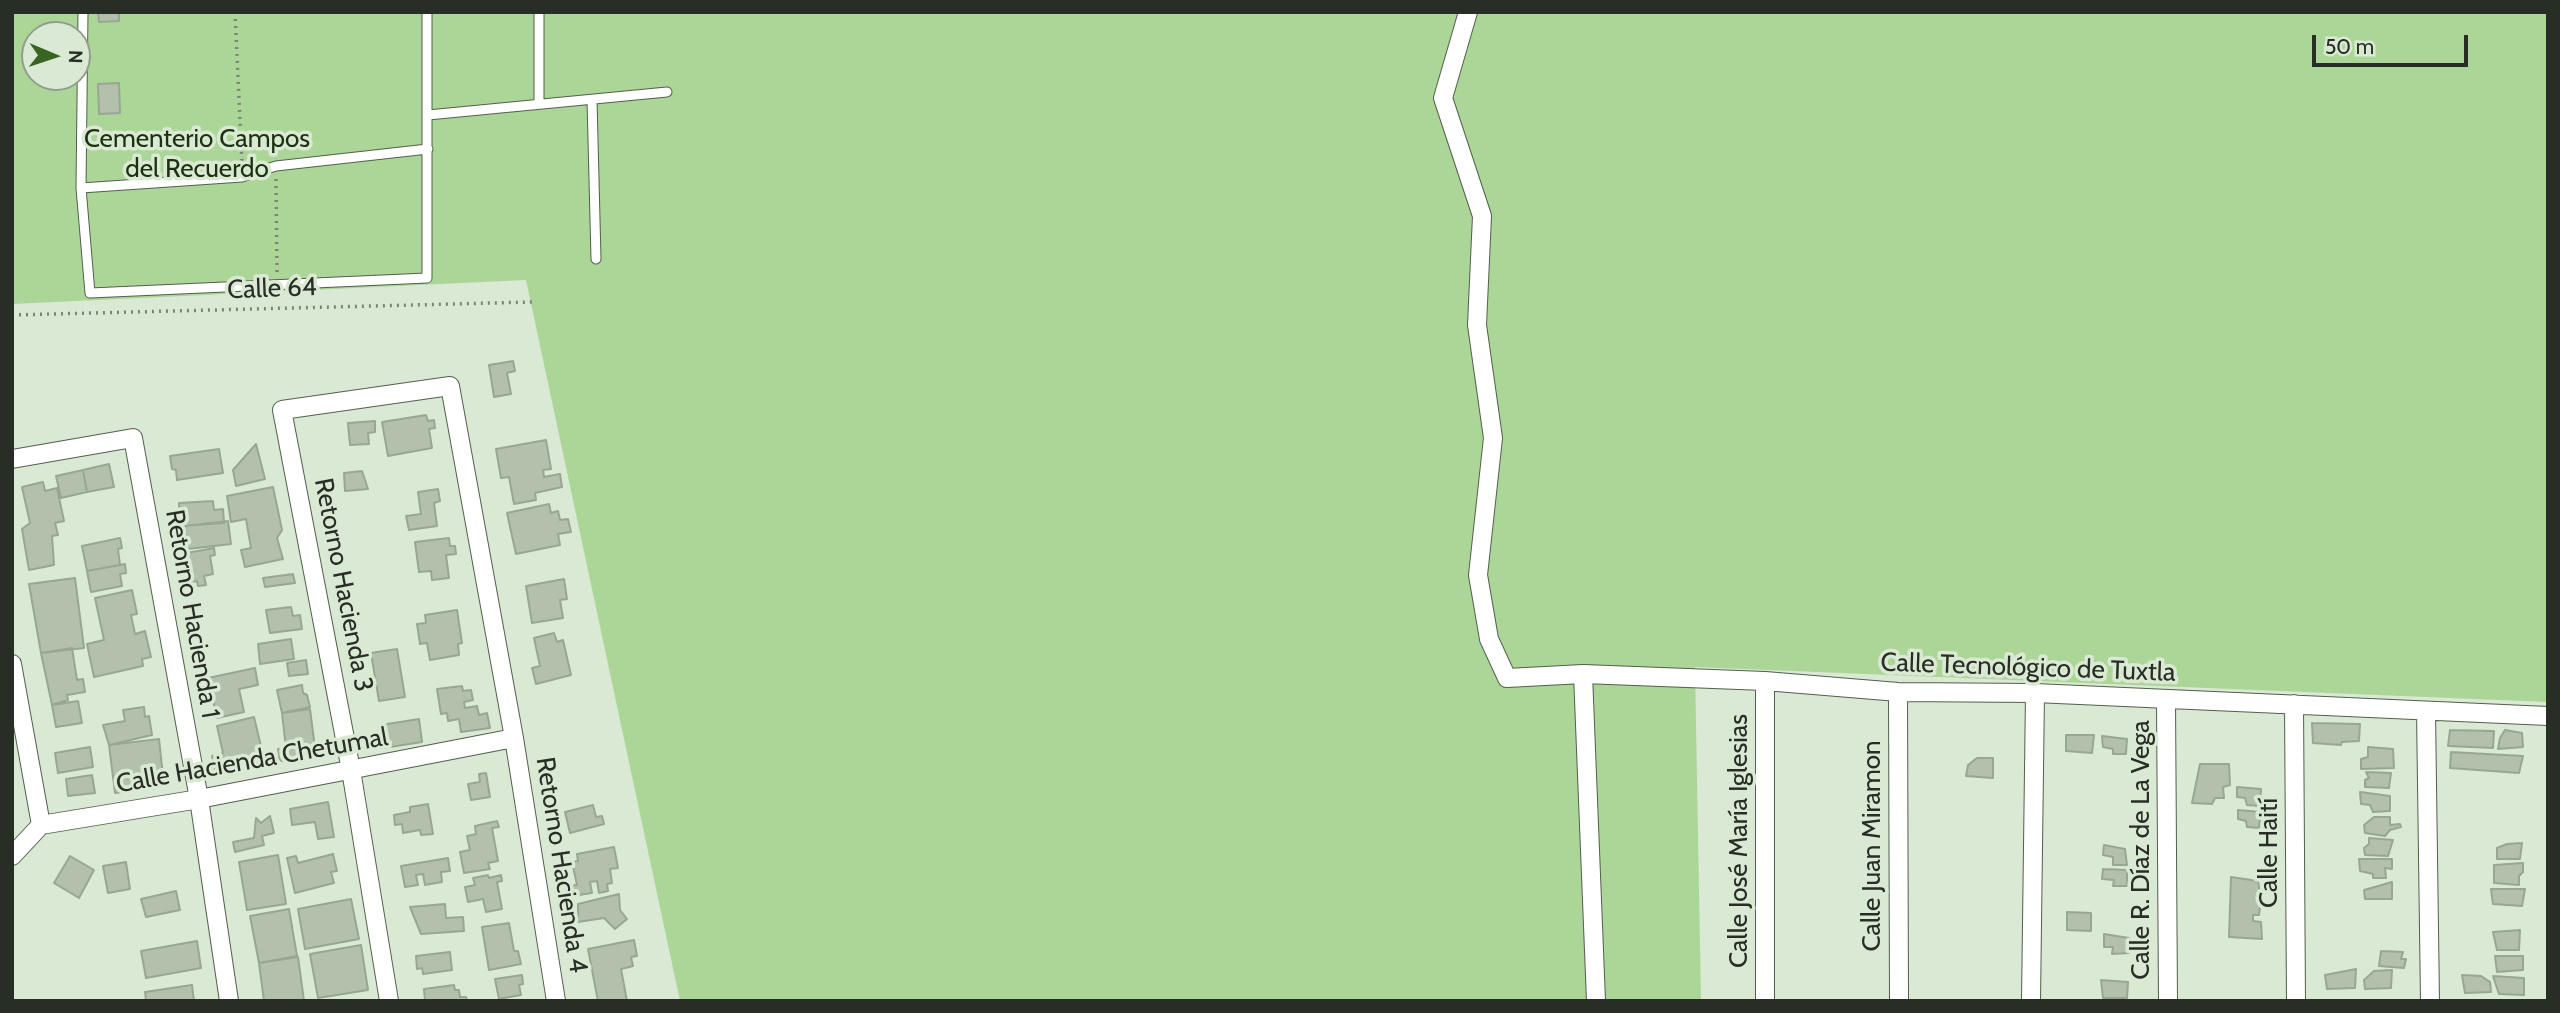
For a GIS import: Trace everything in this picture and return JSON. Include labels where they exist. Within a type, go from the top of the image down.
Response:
[{"type":"street","name":"Calle Tecnológico de Tuxtla","points":[[1468,12],[1443,98],[1482,216],[1477,325],[1493,438],[1478,575],[1489,639],[1507,678],[1583,674],[1765,681],[1898,692],[2035,693],[2548,716]]},
{"type":"street","name":"Retorno Hacienda 3","points":[[351,770],[282,411],[450,386],[514,738]]},
{"type":"street","name":"Retorno Hacienda 1","points":[[12,459],[133,438],[199,799],[229,1001]]},
{"type":"street","points":[[12,664],[41,825],[12,856]]},
{"type":"street","points":[[1583,674],[1596,1001]]},
{"type":"street","name":"Calle José María Iglesias","points":[[1765,681],[1765,1001]]},
{"type":"street","name":"Calle Juan Miramon","points":[[1898,692],[1899,1001]]},
{"type":"street","points":[[2031,1001],[2035,693]]},
{"type":"street","name":"Calle R. Díaz de La Vega","points":[[2166,700],[2168,1001]]},
{"type":"street","name":"Calle Haití","points":[[2294,704],[2296,1001]]},
{"type":"street","points":[[2426,711],[2430,1001]]},
{"type":"street","name":"Calle Hacienda Chetumal","points":[[41,825],[199,799],[514,738]]},
{"type":"street","name":"Retorno Hacienda 4","points":[[514,738],[556,1001]]},
{"type":"street","points":[[351,770],[389,1001]]},
{"type":"lane","points":[[83,12],[81,188],[90,293],[427,278],[427,12]]},
{"type":"lane","points":[[538,104],[539,12]]},
{"type":"lane","points":[[428,115],[667,92]]},
{"type":"lane","points":[[592,100],[596,259]]},
{"type":"lane","points":[[81,188],[242,177],[276,166],[428,149]]},
{"type":"path","points":[[236,12],[242,177]]},
{"type":"path","points":[[276,166],[277,285]]},
{"type":"path","name":"Calle 64","points":[[12,315],[532,302]]},
{"type":"green space","name":"Cementerio Campos del Recuerdo","points":[[12,12],[2548,12],[2548,702],[1695,667],[1701,1001],[680,1001],[526,280],[12,304]]},
{"type":"building","points":[[98,12],[119,12],[119,21],[99,22]]},
{"type":"building","points":[[119,83],[120,113],[99,114],[98,84]]},
{"type":"building","points":[[513,361],[515,371],[507,373],[511,394],[494,397],[489,365]]},
{"type":"building","points":[[426,415],[428,421],[434,420],[435,428],[429,429],[432,448],[388,456],[382,422]]},
{"type":"building","points":[[375,421],[375,432],[368,433],[369,444],[350,445],[348,423]]},
{"type":"building","points":[[546,440],[551,469],[543,470],[544,477],[560,474],[562,487],[535,493],[536,500],[514,504],[509,477],[501,478],[496,449]]},
{"type":"building","points":[[256,444],[265,479],[236,486],[233,470]]},
{"type":"building","points":[[219,449],[223,473],[177,480],[170,456]]},
{"type":"building","points":[[109,464],[114,487],[87,492],[83,470]]},
{"type":"building","points":[[83,470],[87,492],[61,498],[56,476]]},
{"type":"building","points":[[362,471],[368,489],[345,491],[344,473]]},
{"type":"building","points":[[43,482],[45,491],[57,488],[64,521],[55,523],[58,535],[52,536],[54,565],[29,570],[22,529],[30,523],[22,487]]},
{"type":"building","points":[[273,487],[282,530],[277,538],[283,559],[245,567],[241,550],[251,548],[246,519],[231,522],[227,496]]},
{"type":"building","points":[[438,489],[440,501],[434,503],[437,526],[409,530],[406,516],[421,514],[418,492]]},
{"type":"building","points":[[213,501],[214,510],[223,509],[224,523],[180,526],[179,503]]},
{"type":"building","points":[[549,504],[551,513],[558,511],[560,520],[568,519],[571,532],[558,534],[560,545],[516,554],[507,513]]},
{"type":"building","points":[[228,521],[231,544],[188,549],[185,526]]},
{"type":"building","points":[[120,538],[120,565],[87,571],[82,546]]},
{"type":"building","points":[[449,538],[450,546],[455,546],[456,554],[446,555],[449,578],[432,580],[431,571],[419,572],[415,542]]},
{"type":"building","points":[[214,548],[215,555],[210,556],[213,574],[204,576],[206,585],[198,586],[197,581],[192,582],[187,553]]},
{"type":"building","points":[[125,564],[126,573],[120,574],[122,586],[91,592],[87,571]]},
{"type":"building","points":[[293,574],[295,583],[265,587],[263,578]]},
{"type":"building","points":[[75,578],[84,648],[41,653],[29,584]]},
{"type":"building","points":[[564,579],[567,599],[560,600],[563,618],[532,623],[526,586]]},
{"type":"building","points":[[132,590],[137,614],[131,615],[135,634],[145,631],[151,657],[142,659],[143,666],[94,677],[87,644],[104,640],[95,598]]},
{"type":"building","points":[[291,607],[293,616],[300,615],[302,629],[270,633],[266,610]]},
{"type":"building","points":[[457,610],[462,643],[458,644],[459,655],[430,660],[427,643],[420,644],[417,624],[426,623],[425,615]]},
{"type":"building","points":[[554,633],[557,642],[563,640],[571,675],[536,684],[532,668],[540,666],[534,638]]},
{"type":"building","points":[[291,639],[294,659],[260,664],[258,644]]},
{"type":"building","points":[[72,648],[77,680],[83,679],[85,692],[67,695],[68,700],[52,705],[41,653]]},
{"type":"building","points":[[397,649],[405,697],[379,701],[371,653]]},
{"type":"building","points":[[306,660],[308,674],[289,676],[287,663]]},
{"type":"building","points":[[255,668],[258,685],[239,689],[244,712],[217,718],[208,678]]},
{"type":"building","points":[[302,685],[310,707],[282,713],[277,690]]},
{"type":"building","points":[[462,686],[463,691],[471,690],[473,700],[464,702],[465,708],[477,706],[479,715],[487,713],[490,728],[461,732],[459,719],[448,721],[447,713],[441,714],[437,689]]},
{"type":"building","points":[[78,701],[82,723],[56,727],[52,705]]},
{"type":"building","points":[[144,707],[145,717],[149,716],[152,735],[109,745],[103,725],[125,721],[123,710]]},
{"type":"building","points":[[310,709],[316,756],[280,761],[278,749],[286,748],[282,713]]},
{"type":"building","points":[[254,717],[265,763],[216,775],[212,756],[223,753],[217,726]]},
{"type":"building","points":[[419,719],[422,742],[384,748],[381,725]]},
{"type":"building","points":[[2312,723],[2360,724],[2359,741],[2342,742],[2341,745],[2313,743]]},
{"type":"building","points":[[2450,730],[2494,731],[2493,748],[2448,746]]},
{"type":"building","points":[[2505,730],[2522,733],[2523,747],[2498,749]]},
{"type":"building","points":[[2066,735],[2094,735],[2092,753],[2066,751]]},
{"type":"building","points":[[2102,736],[2127,739],[2126,754],[2113,754],[2113,749],[2103,747]]},
{"type":"building","points":[[159,739],[163,776],[155,777],[157,788],[115,793],[109,745]]},
{"type":"building","points":[[90,747],[93,767],[58,773],[55,753]]},
{"type":"building","points":[[2368,747],[2393,749],[2394,768],[2361,769],[2361,759],[2368,757]]},
{"type":"building","points":[[2451,752],[2523,756],[2519,773],[2450,768]]},
{"type":"building","points":[[1977,758],[1993,758],[1993,778],[1966,776],[1968,765]]},
{"type":"building","points":[[2200,764],[2229,764],[2230,785],[2223,787],[2224,798],[2215,798],[2212,804],[2192,803]]},
{"type":"building","points":[[2366,772],[2391,773],[2389,788],[2365,787],[2365,780],[2369,778]]},
{"type":"building","points":[[486,773],[490,797],[471,800],[468,784],[480,782],[479,774]]},
{"type":"building","points":[[92,775],[95,793],[68,796],[66,779]]},
{"type":"building","points":[[2237,787],[2261,789],[2260,806],[2247,805],[2245,798],[2237,797]]},
{"type":"building","points":[[2360,792],[2390,796],[2390,811],[2373,812],[2370,805],[2361,804]]},
{"type":"building","points":[[328,802],[334,837],[318,839],[315,822],[292,825],[290,809]]},
{"type":"building","points":[[428,804],[433,834],[421,835],[420,830],[403,833],[402,824],[395,825],[394,815],[410,812],[410,807]]},
{"type":"building","points":[[593,805],[596,817],[602,816],[604,824],[570,833],[565,812]]},
{"type":"building","points":[[2238,810],[2261,812],[2259,828],[2247,827],[2246,821],[2238,819]]},
{"type":"building","points":[[270,816],[274,833],[262,836],[264,845],[235,852],[233,842],[254,838],[256,818],[261,823]]},
{"type":"building","points":[[2374,817],[2390,817],[2390,825],[2400,824],[2401,827],[2390,830],[2385,836],[2365,833],[2364,825]]},
{"type":"building","points":[[497,821],[499,827],[492,828],[498,861],[488,863],[490,869],[464,873],[460,852],[470,850],[467,836],[476,834],[475,826]]},
{"type":"building","points":[[2369,838],[2393,840],[2388,856],[2365,855],[2364,848],[2369,844]]},
{"type":"building","points":[[2522,843],[2520,859],[2497,859],[2497,848]]},
{"type":"building","points":[[2104,845],[2125,849],[2127,865],[2113,865],[2113,857],[2103,855]]},
{"type":"building","points":[[614,847],[618,868],[610,869],[612,883],[607,884],[608,891],[599,893],[597,881],[590,882],[592,893],[572,896],[570,886],[577,885],[572,862],[578,861],[577,854]]},
{"type":"building","points":[[333,854],[337,871],[331,872],[334,883],[295,893],[287,858],[296,856],[298,863]]},
{"type":"building","points":[[278,855],[286,904],[247,910],[239,862]]},
{"type":"building","points":[[70,856],[94,870],[79,898],[54,883]]},
{"type":"building","points":[[448,858],[450,871],[441,872],[442,882],[425,885],[423,874],[416,875],[418,885],[405,887],[401,866]]},
{"type":"building","points":[[2359,859],[2392,859],[2392,869],[2385,868],[2386,878],[2373,878],[2373,874],[2360,871]]},
{"type":"building","points":[[126,862],[130,889],[108,893],[103,866]]},
{"type":"building","points":[[2523,863],[2519,885],[2494,883],[2494,865]]},
{"type":"building","points":[[2103,869],[2127,870],[2127,886],[2113,886],[2114,880],[2102,879]]},
{"type":"building","points":[[488,875],[489,878],[501,875],[502,881],[497,882],[502,909],[486,912],[483,899],[468,902],[465,887],[475,885],[473,878]]},
{"type":"building","points":[[2231,877],[2258,881],[2261,900],[2259,915],[2253,915],[2253,921],[2261,922],[2262,939],[2229,937]]},
{"type":"building","points":[[2392,882],[2392,899],[2365,899],[2364,890]]},
{"type":"building","points":[[2491,889],[2525,889],[2522,906],[2493,904]]},
{"type":"building","points":[[176,891],[180,910],[146,917],[141,899]]},
{"type":"building","points":[[619,894],[620,910],[627,919],[615,929],[604,918],[578,922],[578,904]]},
{"type":"building","points":[[351,899],[359,939],[305,949],[298,909]]},
{"type":"building","points":[[445,904],[446,918],[463,917],[464,931],[421,934],[410,907]]},
{"type":"building","points":[[289,909],[297,956],[259,963],[250,916]]},
{"type":"building","points":[[2067,912],[2091,913],[2091,931],[2067,930]]},
{"type":"building","points":[[509,923],[514,951],[518,951],[521,964],[489,970],[482,927]]},
{"type":"building","points":[[2520,930],[2519,950],[2497,950],[2493,932]]},
{"type":"building","points":[[2104,934],[2129,938],[2129,953],[2112,954],[2113,947],[2104,947]]},
{"type":"building","points":[[634,940],[637,956],[631,957],[633,966],[621,969],[627,1001],[598,1001],[588,949]]},
{"type":"building","points":[[197,941],[201,968],[146,978],[141,951]]},
{"type":"building","points":[[361,945],[368,990],[318,998],[310,954]]},
{"type":"building","points":[[2381,951],[2403,952],[2401,959],[2406,959],[2404,968],[2379,966]]},
{"type":"building","points":[[450,952],[452,970],[423,974],[422,968],[417,969],[416,956]]},
{"type":"building","points":[[2495,956],[2523,956],[2523,970],[2497,972]]},
{"type":"building","points":[[298,957],[304,1001],[264,1001],[259,963]]},
{"type":"building","points":[[2356,969],[2355,988],[2327,989],[2325,975]]},
{"type":"building","points":[[2392,970],[2391,988],[2365,989],[2364,980],[2374,971]]},
{"type":"building","points":[[522,975],[523,984],[519,985],[521,995],[499,999],[495,979]]},
{"type":"building","points":[[2462,975],[2481,976],[2490,982],[2491,992],[2465,993]]},
{"type":"building","points":[[2493,976],[2524,978],[2524,995],[2499,994]]},
{"type":"building","points":[[2101,980],[2128,982],[2127,998],[2103,998]]},
{"type":"building","points":[[192,985],[194,1001],[146,1001],[145,992]]},
{"type":"building","points":[[454,985],[455,990],[459,990],[460,997],[466,997],[467,1001],[425,1001],[424,989]]}]
